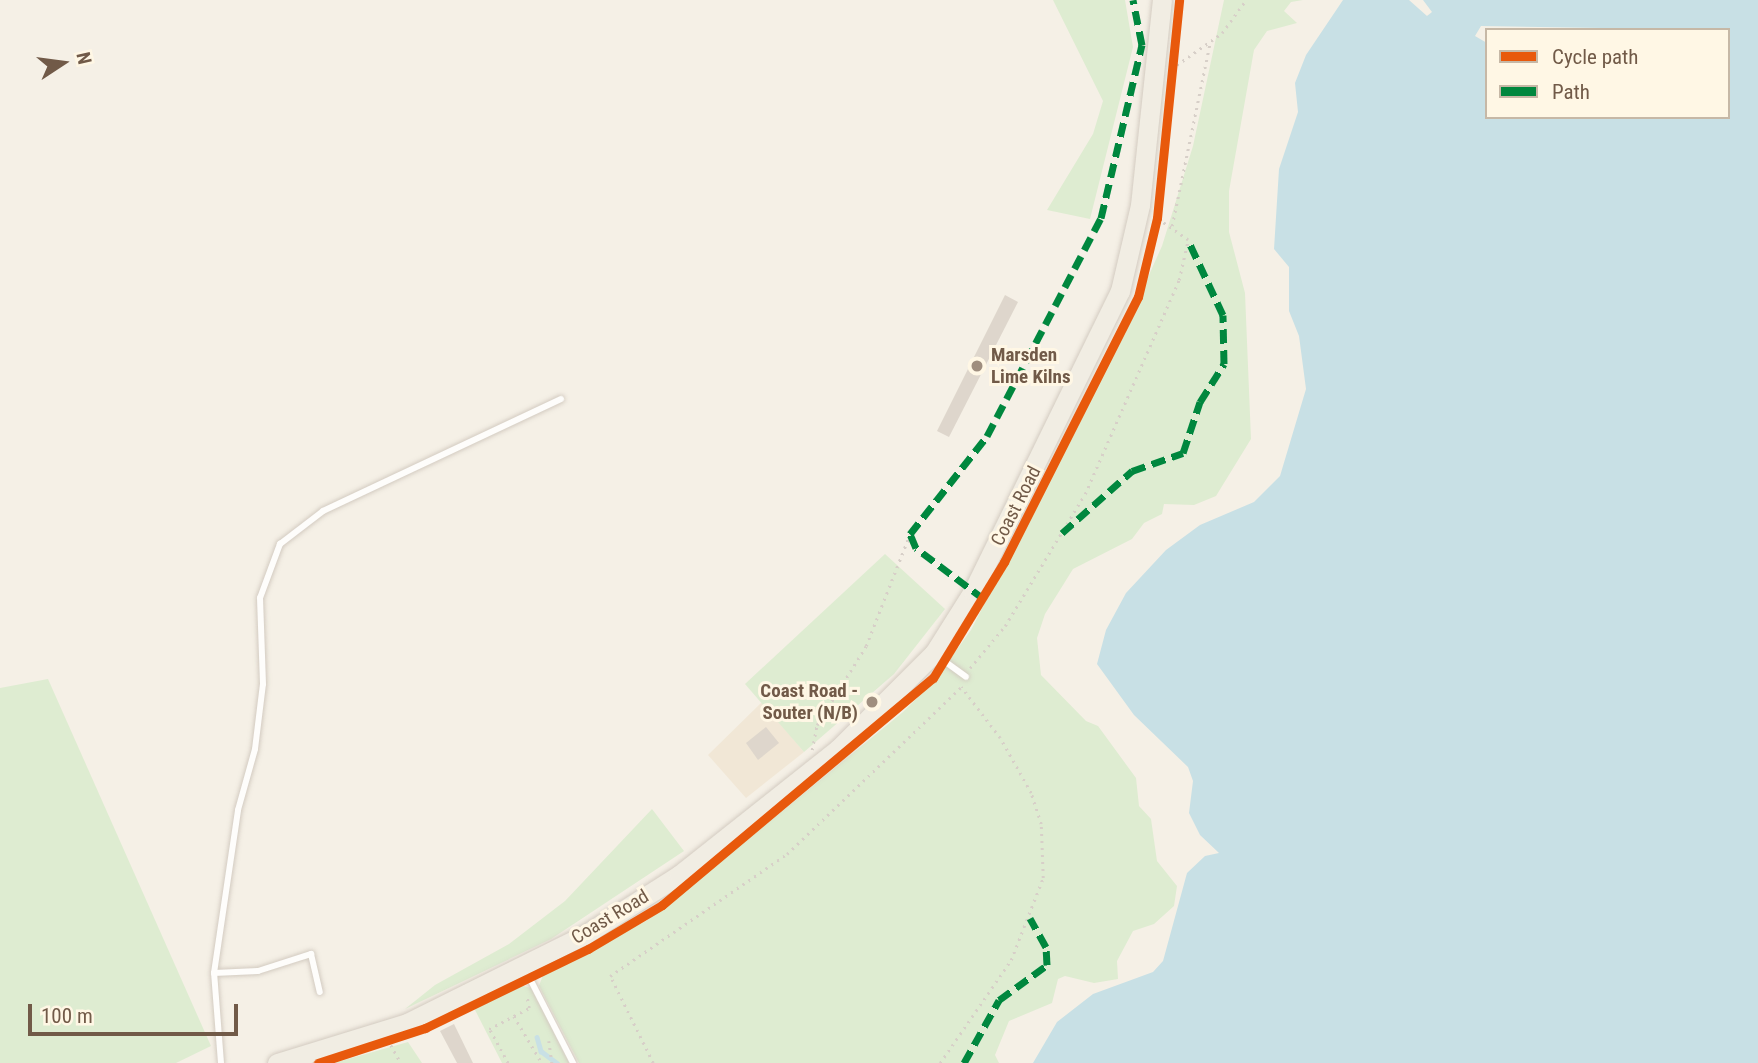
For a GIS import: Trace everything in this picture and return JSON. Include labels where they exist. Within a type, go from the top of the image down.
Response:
[{"type":"main road","name":"Coast Road","points":[[277,1063],[407,1023],[527,973],[679,875],[816,766],[934,653],[973,591],[1120,291],[1140,205],[1162,0]]},
{"type":"lane","points":[[221,1063],[214,973],[238,810],[255,749],[262,684],[260,598],[280,544],[323,511],[561,399]]},
{"type":"lane","points":[[934,653],[966,677]]},
{"type":"lane","points":[[214,973],[258,971],[311,954],[320,992]]},
{"type":"lane","points":[[527,973],[573,1063]]},
{"type":"path","points":[[1171,69],[1210,42],[1240,13],[1245,0]]},
{"type":"path","points":[[1172,226],[1210,42]]},
{"type":"path","points":[[1170,81],[1173,47]]},
{"type":"path","points":[[1154,231],[1158,207]]},
{"type":"path","points":[[966,677],[1062,534],[1129,397],[1179,280],[1188,240],[1172,226],[1157,218]]},
{"type":"path","points":[[816,766],[811,742],[817,725],[866,646],[910,534]]},
{"type":"path","points":[[653,1063],[610,976],[787,854],[961,687],[1000,737],[1031,793],[1041,824],[1043,878],[1011,960],[940,1063]]},
{"type":"path","points":[[527,973],[529,1007],[535,1013]]},
{"type":"path","points":[[508,1063],[489,1029],[529,1007]]},
{"type":"path","points":[[514,1016],[542,1063]]},
{"type":"path","points":[[545,1031],[555,1057],[552,1063]]},
{"type":"path","points":[[378,1045],[401,1038]]},
{"type":"path","points":[[390,1042],[401,1063]]},
{"type":"shaded area","points":[[762,702],[804,752],[746,798],[708,755]]},
{"type":"green space","points":[[1053,0],[1125,0],[1133,47],[1090,219],[1047,210],[1093,134],[1103,101]]},
{"type":"green space","points":[[1224,0],[1303,0],[1291,2],[1284,11],[1297,23],[1267,31],[1254,50],[1229,191],[1229,232],[1245,293],[1251,439],[1216,496],[1194,505],[1164,504],[1162,514],[1144,523],[1132,539],[1073,569],[1045,614],[1037,638],[1041,675],[1086,721],[1098,726],[1136,778],[1139,806],[1151,819],[1157,861],[1177,886],[1174,906],[1154,924],[1133,931],[1117,961],[1118,979],[1094,983],[1065,976],[1058,979],[1052,1003],[1009,1021],[995,1055],[999,1063],[579,1063],[539,986],[543,975],[646,921],[691,886],[903,712],[934,681],[971,630],[1112,357],[1162,246],[1193,146]]},
{"type":"green space","points":[[885,554],[945,609],[894,674],[804,752],[745,684]]},
{"type":"green space","points":[[48,679],[211,1046],[176,1063],[0,1063],[0,688]]},
{"type":"green space","points":[[652,809],[684,851],[551,939],[405,1009],[435,985],[509,944],[565,901]]},
{"type":"green space","points":[[520,985],[531,988],[569,1063],[502,1063],[474,1008]]},
{"type":"green space","points":[[408,1042],[422,1063],[334,1063]]},
{"type":"water","points":[[1343,0],[1409,0],[1427,16],[1432,12],[1423,0],[1758,0],[1758,1063],[1033,1063],[1057,1022],[1093,994],[1153,972],[1163,961],[1187,873],[1205,856],[1219,853],[1200,835],[1189,813],[1193,781],[1188,767],[1134,715],[1097,664],[1106,630],[1126,593],[1166,550],[1200,525],[1254,502],[1280,476],[1306,389],[1299,336],[1289,311],[1289,267],[1274,249],[1279,169],[1298,112],[1295,83],[1306,55]]},
{"type":"building","name":"Marsden Lime Kilns","points":[[1005,295],[1018,302],[949,437],[937,431]]},
{"type":"building","points":[[766,727],[779,743],[758,760],[746,743]]},
{"type":"building","points":[[454,1024],[473,1063],[457,1063],[440,1031]]},
{"type":"waterway","points":[[537,1037],[541,1051],[557,1063]]},
{"type":"marked path","points":[[984,599],[916,548],[910,534],[987,436],[1101,218],[1142,45],[1133,0]]},
{"type":"marked path","points":[[1062,533],[1132,471],[1183,453],[1200,402],[1224,364],[1223,315],[1188,240]]},
{"type":"marked path","points":[[964,1063],[999,1000],[1047,965],[1046,947],[1030,918]]},
{"type":"cycle path","points":[[318,1063],[425,1028],[588,949],[662,905],[933,678],[1004,562],[1138,297],[1157,218],[1179,0]]},
{"type":"place","name":"Marsden Lime Kilns","points":[[977,366]]},
{"type":"place","name":"Coast Road - Souter (N/B)","points":[[872,702]]}]
